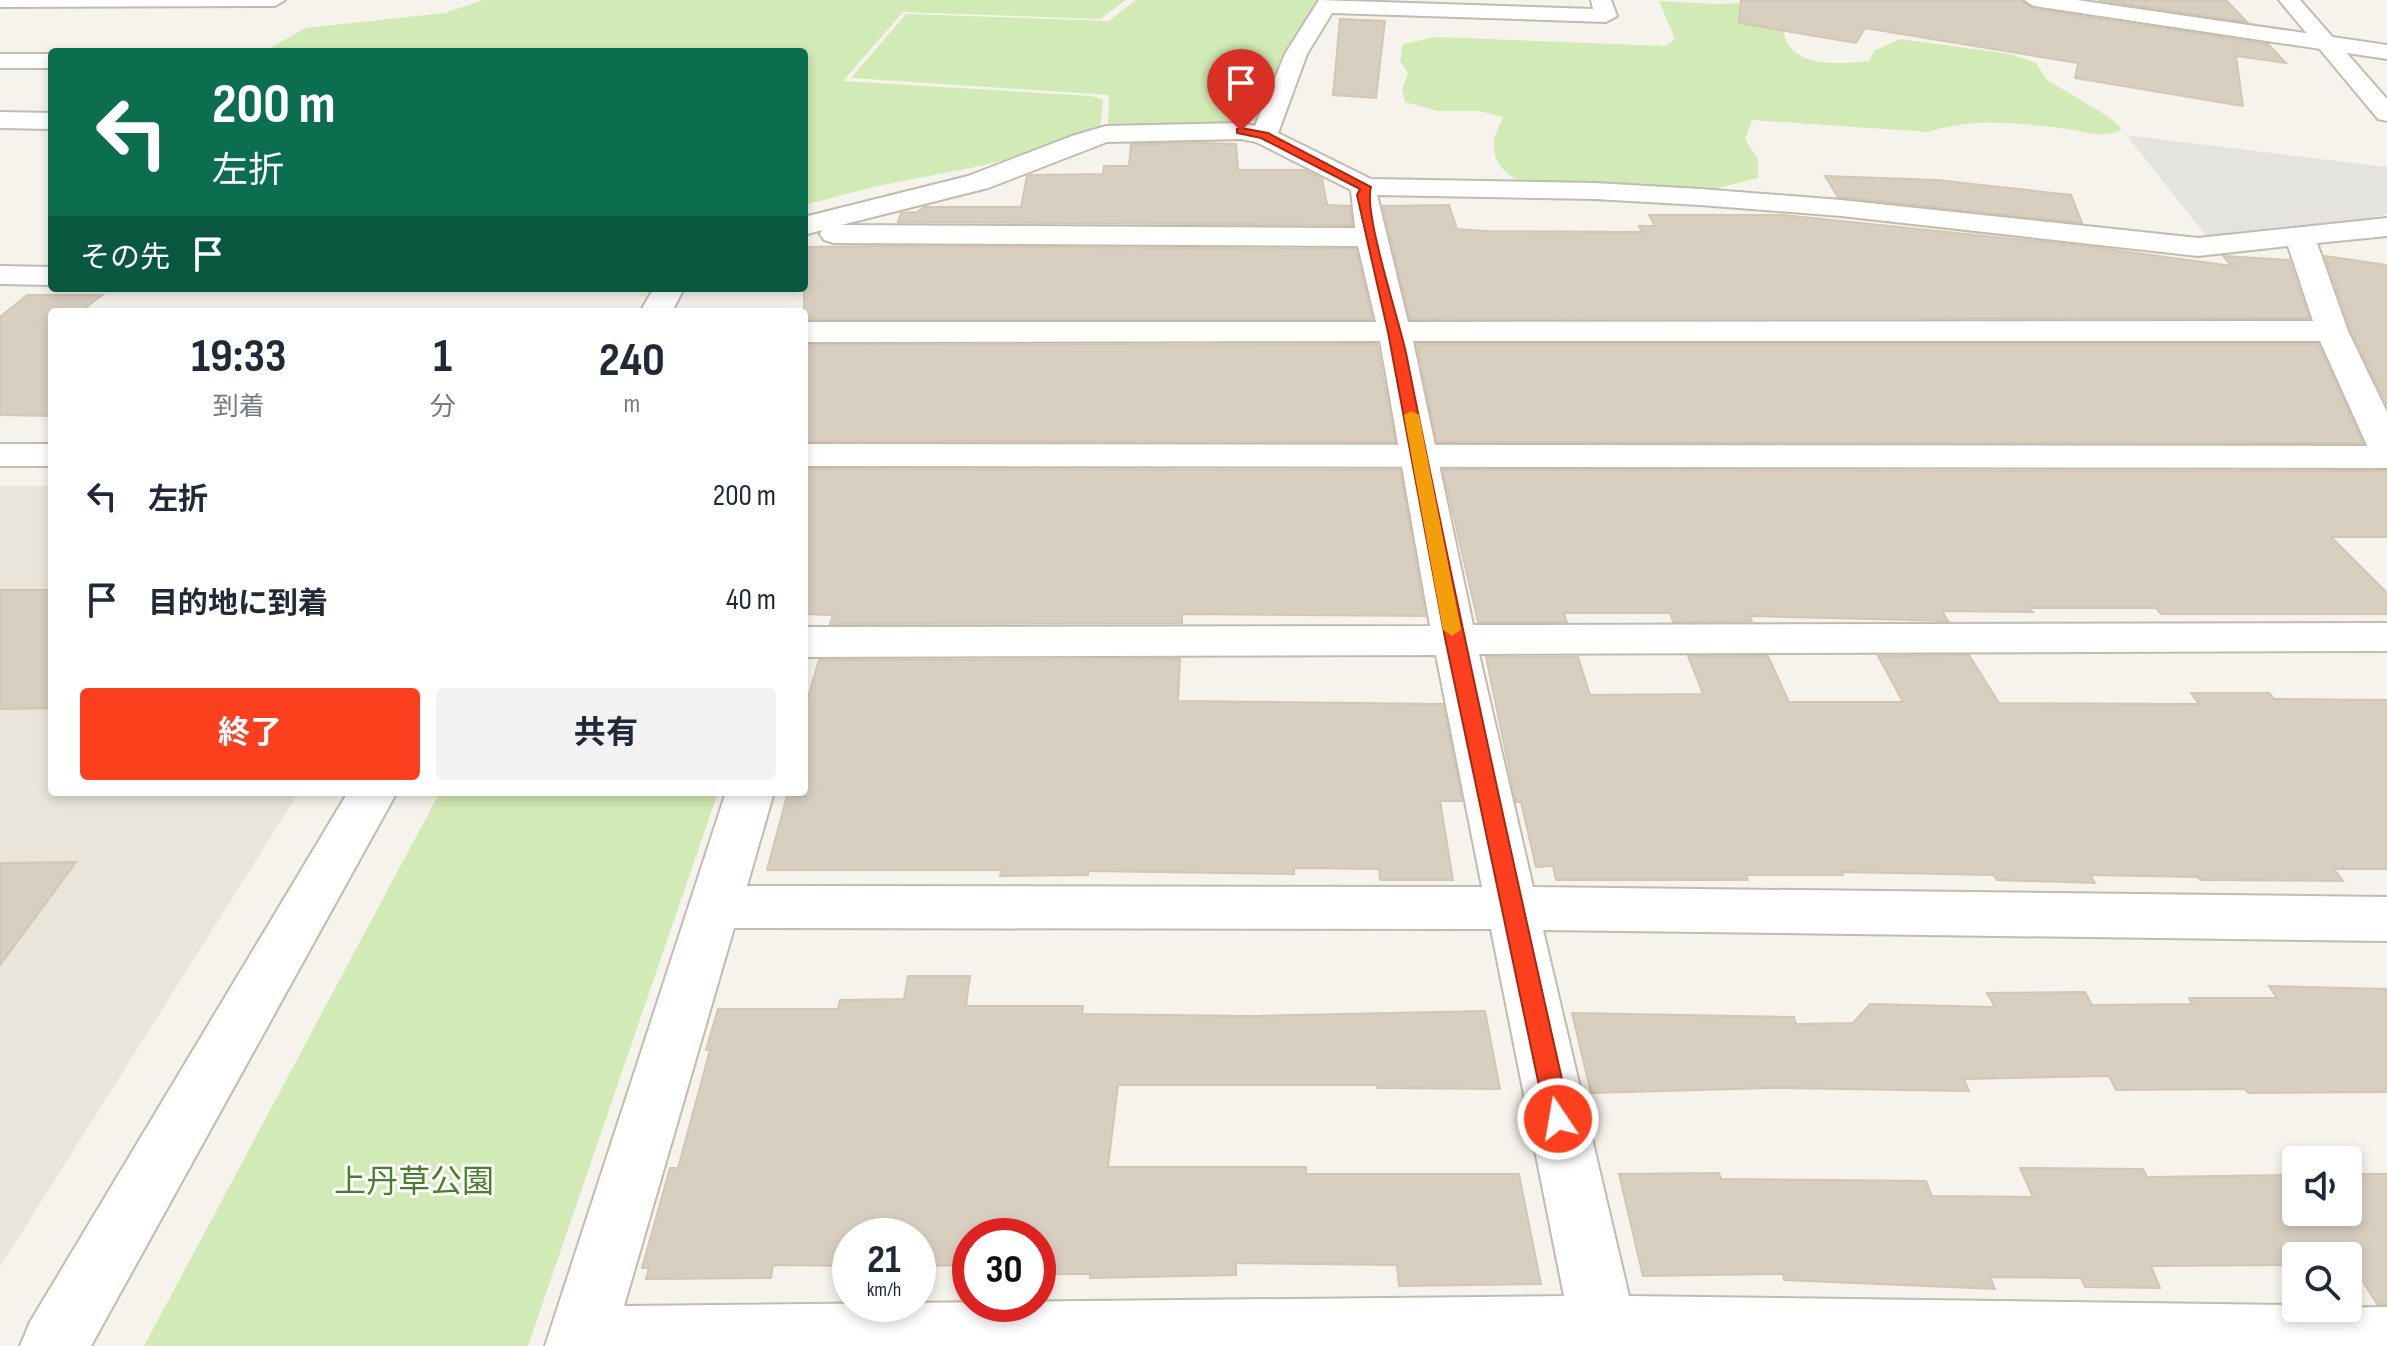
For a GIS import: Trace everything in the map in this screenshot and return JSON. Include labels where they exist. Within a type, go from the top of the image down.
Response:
[{"type":"street","points":[[0,1],[275,0]]},
{"type":"street","points":[[1264,136],[1296,54],[1328,3],[1606,16],[1601,0]]},
{"type":"street","points":[[2034,0],[2387,52]]},
{"type":"street","points":[[2179,0],[2207,27]]},
{"type":"street","points":[[2289,0],[2387,114]]},
{"type":"street","points":[[0,61],[48,61]]},
{"type":"street","points":[[0,120],[48,121]]},
{"type":"street","points":[[808,226],[978,182],[1106,134],[1241,131],[1264,136],[1366,187],[1595,191],[1700,197],[1841,208],[2198,247],[2387,227]]},
{"type":"street","points":[[1366,187],[1363,195],[1371,237],[1395,332],[1454,638],[1606,1338]]},
{"type":"street","points":[[808,228],[861,236],[1371,237]]},
{"type":"street","points":[[2300,237],[2332,331],[2387,450]]},
{"type":"street","points":[[0,298],[27,276]]},
{"type":"street","points":[[808,332],[2332,331]]},
{"type":"street","points":[[808,455],[1419,453],[2387,457]]},
{"type":"street","points":[[0,455],[48,455]]},
{"type":"street","points":[[808,642],[2387,637]]},
{"type":"street","points":[[54,1346],[371,796]]},
{"type":"street","points":[[749,796],[580,1343],[1606,1338],[2387,1340]]},
{"type":"street","points":[[717,907],[1513,908],[2387,919]]},
{"type":"shaded area","points":[[2128,137],[2387,167],[2387,214],[2350,223],[2207,237]]},
{"type":"shaded area","points":[[0,486],[48,486],[48,796],[296,796],[0,1267]]},
{"type":"green space","points":[[483,0],[1126,0],[1100,19],[903,12],[843,81],[1092,96],[1103,100],[1100,130],[985,165],[878,186],[808,204],[808,48],[271,48],[305,28],[445,13]]},
{"type":"green space","points":[[1136,0],[1317,0],[1281,58],[1256,120],[1239,125],[1108,128],[1109,95],[851,78],[906,14],[1109,21]]},
{"type":"green space","points":[[1659,1],[1717,4],[1786,1],[1783,24],[1786,41],[1794,51],[1816,61],[1869,61],[1874,51],[1900,39],[2010,54],[2036,63],[2047,80],[2109,117],[2122,129],[2099,134],[1994,123],[1961,125],[1929,132],[1752,120],[1745,139],[1758,160],[1758,178],[1710,190],[1643,184],[1523,182],[1506,172],[1495,156],[1494,139],[1503,117],[1479,111],[1437,111],[1405,102],[1402,89],[1408,73],[1400,61],[1403,44],[1436,37],[1665,46],[1675,39]]},
{"type":"green space","name":"上丹草公園","points":[[438,796],[717,796],[528,1346],[144,1346]]},
{"type":"building","points":[[1741,0],[2021,0],[2034,9],[2268,44],[2286,63],[2236,56],[2243,106],[2075,78],[2078,63],[1865,28],[1856,43],[1739,23]]},
{"type":"building","points":[[2098,0],[2226,0],[2247,22]]},
{"type":"building","points":[[1340,19],[1385,21],[1376,98],[1333,95]]},
{"type":"building","points":[[1131,144],[1236,144],[1238,170],[1304,170],[1322,179],[1327,205],[1350,206],[1352,225],[898,222],[901,213],[917,212],[924,207],[1021,207],[1027,176],[1103,174],[1104,166],[1129,166]]},
{"type":"building","points":[[1825,176],[1937,180],[2071,195],[2082,223],[1838,197]]},
{"type":"building","points":[[1449,205],[1457,229],[1487,231],[1642,232],[1639,226],[1655,226],[1649,215],[1783,215],[2092,247],[2232,266],[2223,256],[2289,260],[2309,318],[1410,319],[1383,206]]},
{"type":"building","points":[[808,247],[1356,249],[1372,319],[808,319],[804,292],[808,292]]},
{"type":"building","points":[[2325,256],[2387,265],[2387,405],[2351,330]]},
{"type":"building","points":[[27,295],[102,295],[85,308],[48,308],[48,416],[0,415],[0,317]]},
{"type":"building","points":[[1377,344],[1395,442],[808,441],[808,345]]},
{"type":"building","points":[[1417,344],[2318,344],[2363,443],[1437,442]]},
{"type":"building","points":[[808,469],[1400,470],[1425,616],[1182,614],[1182,623],[830,624],[833,615],[808,614]]},
{"type":"building","points":[[1443,470],[2387,471],[2387,537],[2331,537],[2387,593],[2387,614],[2161,614],[2156,608],[2030,608],[2033,612],[1942,611],[1948,621],[1749,616],[1752,621],[1673,622],[1670,613],[1564,613],[1567,622],[1478,622]]},
{"type":"building","points":[[0,590],[48,590],[48,708],[0,709]]},
{"type":"building","points":[[1969,655],[1999,703],[2199,704],[2191,693],[2269,693],[2274,699],[2387,700],[2387,869],[2334,869],[2343,881],[2090,875],[2095,883],[1997,880],[1994,875],[1842,872],[1843,875],[1746,875],[1748,880],[1556,880],[1553,866],[1536,867],[1521,802],[1516,802],[1486,657],[1578,657],[1590,695],[1703,694],[1688,656],[1768,656],[1789,702],[1903,702],[1878,656]]},
{"type":"building","points":[[1180,659],[1178,701],[1443,704],[1462,801],[1440,801],[1453,880],[1380,880],[1379,869],[1294,868],[1294,874],[1088,871],[1088,875],[1000,876],[1001,870],[767,870],[787,796],[808,796],[808,697],[819,660]]},
{"type":"building","points":[[76,862],[0,965],[0,863]]},
{"type":"building","points":[[908,976],[970,976],[966,1006],[1083,1006],[1082,1014],[1252,1016],[1485,1011],[1500,1089],[1377,1088],[1377,1085],[1118,1085],[1108,1167],[1306,1167],[1306,1174],[1519,1174],[1541,1284],[1399,1286],[1397,1265],[1236,1263],[1236,1275],[1090,1278],[1090,1274],[1056,1274],[1056,1218],[952,1218],[952,1265],[936,1266],[936,1218],[832,1218],[832,1266],[773,1265],[771,1278],[646,1279],[649,1268],[642,1268],[670,1168],[678,1168],[718,1009],[838,1009],[840,1000],[904,999]]},
{"type":"building","points":[[2269,986],[2387,989],[2387,1092],[2116,1090],[2109,1076],[1964,1079],[1969,1091],[1772,1088],[1591,1093],[1572,1013],[1794,1017],[1796,1024],[1853,1023],[1870,1004],[1995,1007],[1987,993],[2085,992],[2092,1005],[2192,1004],[2189,998],[2277,998]]},
{"type":"building","points":[[2020,1168],[2143,1169],[2147,1177],[2282,1175],[2282,1226],[2362,1226],[2362,1174],[2387,1174],[2387,1304],[2377,1304],[2362,1280],[2362,1242],[2282,1242],[2282,1265],[2151,1266],[2160,1288],[2085,1287],[2081,1278],[1990,1277],[1995,1289],[1784,1280],[1783,1274],[1643,1276],[1619,1174],[1719,1173],[1721,1179],[1926,1181],[1932,1196],[2033,1197]]},
{"type":"slow traffic","points":[[1411,415],[1452,630]]},
{"type":"route","points":[[1241,131],[1264,136],[1366,187],[1363,195],[1371,237],[1395,332],[1454,638],[1558,1119]]}]
